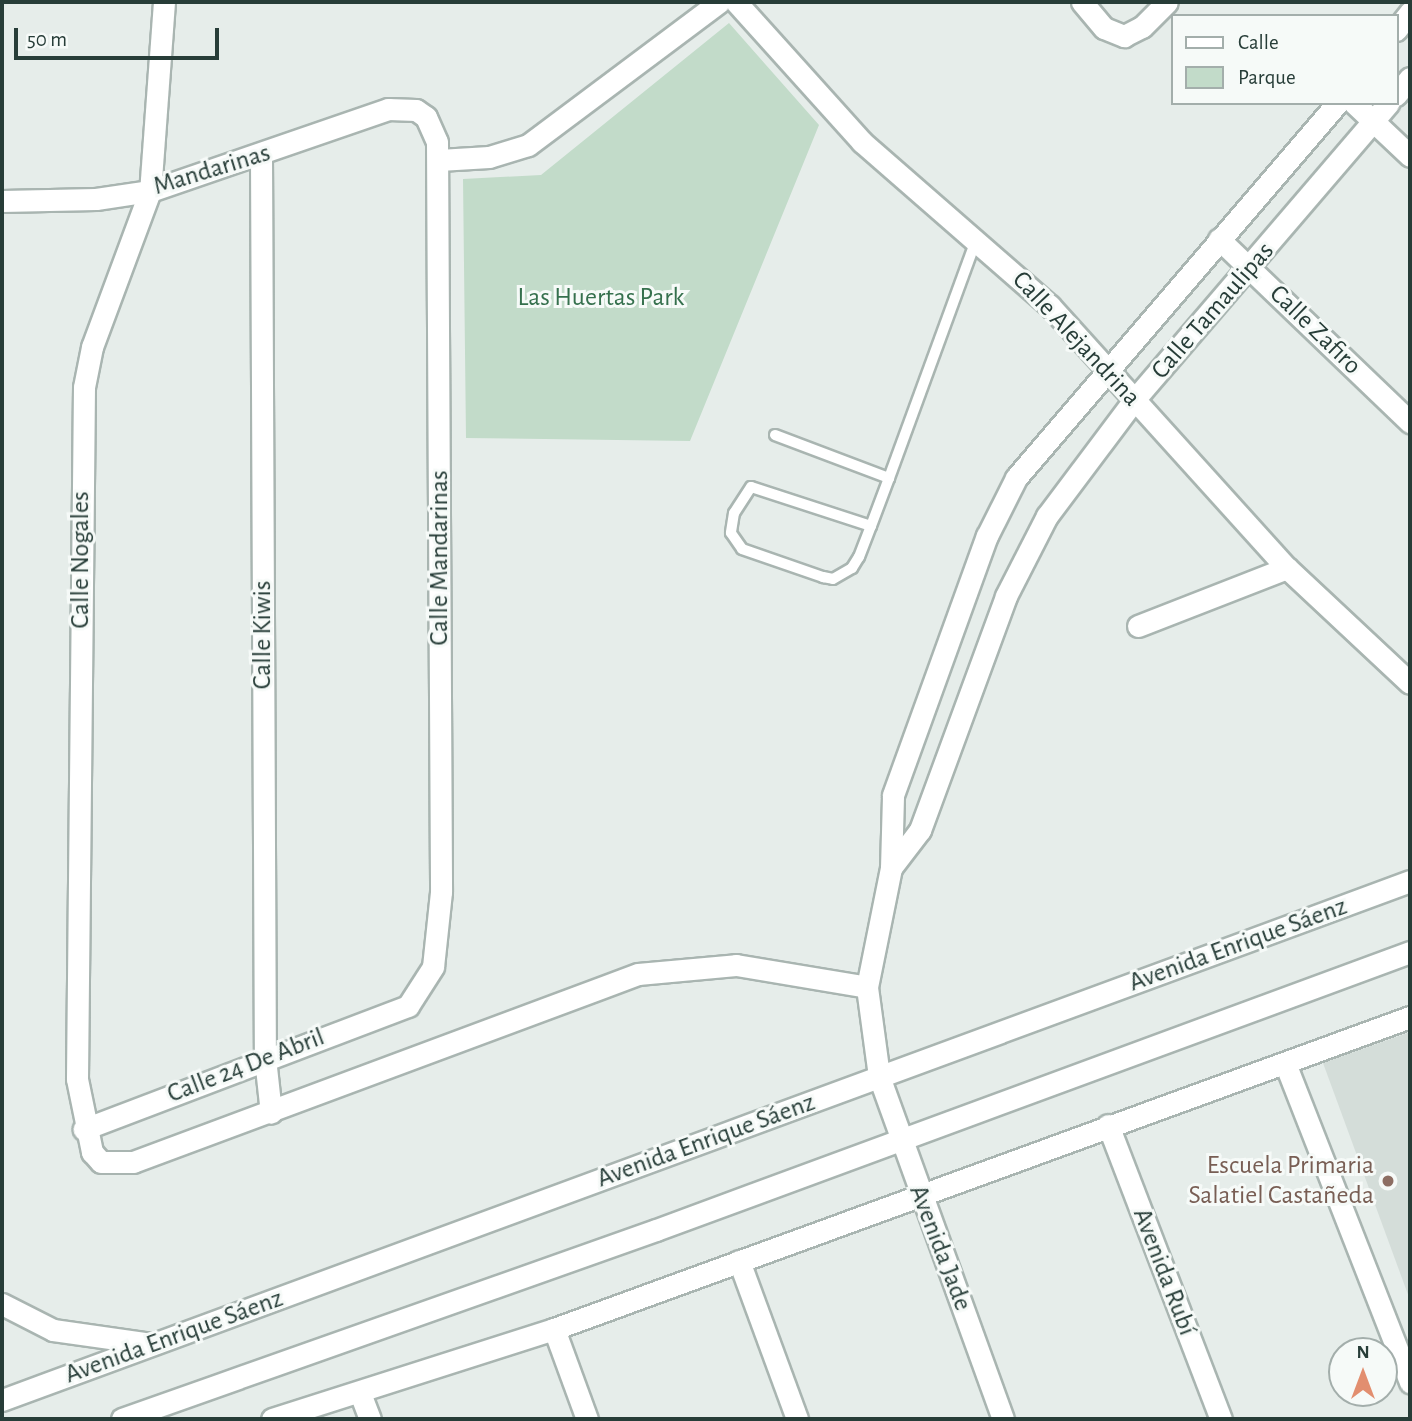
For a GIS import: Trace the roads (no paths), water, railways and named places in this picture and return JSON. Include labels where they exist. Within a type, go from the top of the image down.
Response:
[{"type":"street","name":"Calle Nogales","points":[[164,2],[150,191],[92,347],[83,387],[77,1079],[84,1129],[92,1152],[101,1161],[117,1164],[271,1113],[638,974],[736,965],[867,987]]},
{"type":"street","points":[[439,160],[489,157],[528,145],[719,2]]},
{"type":"street","name":"Calle Alejandrina","points":[[736,2],[862,142],[1050,306],[1287,568],[1410,683]]},
{"type":"street","points":[[1082,2],[1104,28],[1124,36],[1142,27],[1167,2]]},
{"type":"street","points":[[1398,27],[1410,12]]},
{"type":"street","points":[[1398,93],[1410,78]]},
{"type":"street","name":"Calle Tamaulipas","points":[[879,1076],[867,987],[891,867],[890,827],[901,768],[987,536],[1016,478],[1107,368],[1335,105]]},
{"type":"street","points":[[1356,105],[1410,156]]},
{"type":"street","name":"Calle Tamaulipas","points":[[891,867],[920,830],[1024,558],[1047,516],[1134,400],[1252,270],[1387,105]]},
{"type":"street","name":"Mandarinas","points":[[2,201],[96,199],[150,191],[261,156],[373,113],[416,110]]},
{"type":"street","name":"Calle Mandarinas","points":[[408,1006],[433,967],[440,892],[439,160],[434,130],[416,110]]},
{"type":"street","name":"Calle Kiwis","points":[[261,156],[265,1058],[271,1113]]},
{"type":"street","name":"Calle Zafiro","points":[[1220,239],[1410,422]]},
{"type":"street","points":[[1138,626],[1287,568]]},
{"type":"street","name":"Avenida Enrique Sáenz","points":[[2,1400],[1410,881]]},
{"type":"street","points":[[130,1417],[1410,952]]},
{"type":"street","name":"Calle 24 De Abril","points":[[84,1129],[265,1058],[408,1006]]},
{"type":"street","points":[[272,1419],[554,1329],[1410,1017]]},
{"type":"street","points":[[1285,1063],[1410,1382]]},
{"type":"street","name":"Avenida Jade","points":[[879,1076],[898,1139],[1003,1419]]},
{"type":"street","name":"Avenida Rubí","points":[[1108,1125],[1221,1419]]},
{"type":"street","points":[[739,1261],[797,1419]]},
{"type":"street","points":[[2,1304],[53,1330],[157,1345]]},
{"type":"street","points":[[554,1329],[587,1419]]},
{"type":"street","points":[[360,1393],[370,1419]]},
{"type":"lane","points":[[871,526],[751,487],[734,513],[731,533],[742,549],[833,579],[852,568],[871,526],[976,240]]},
{"type":"lane","points":[[775,435],[889,478]]},
{"type":"place","name":"Escuela Primaria Salatiel Castañeda","points":[[1388,1181]]},
{"type":"park label","name":"Las Huertas Park","points":[[601,298]]}]
